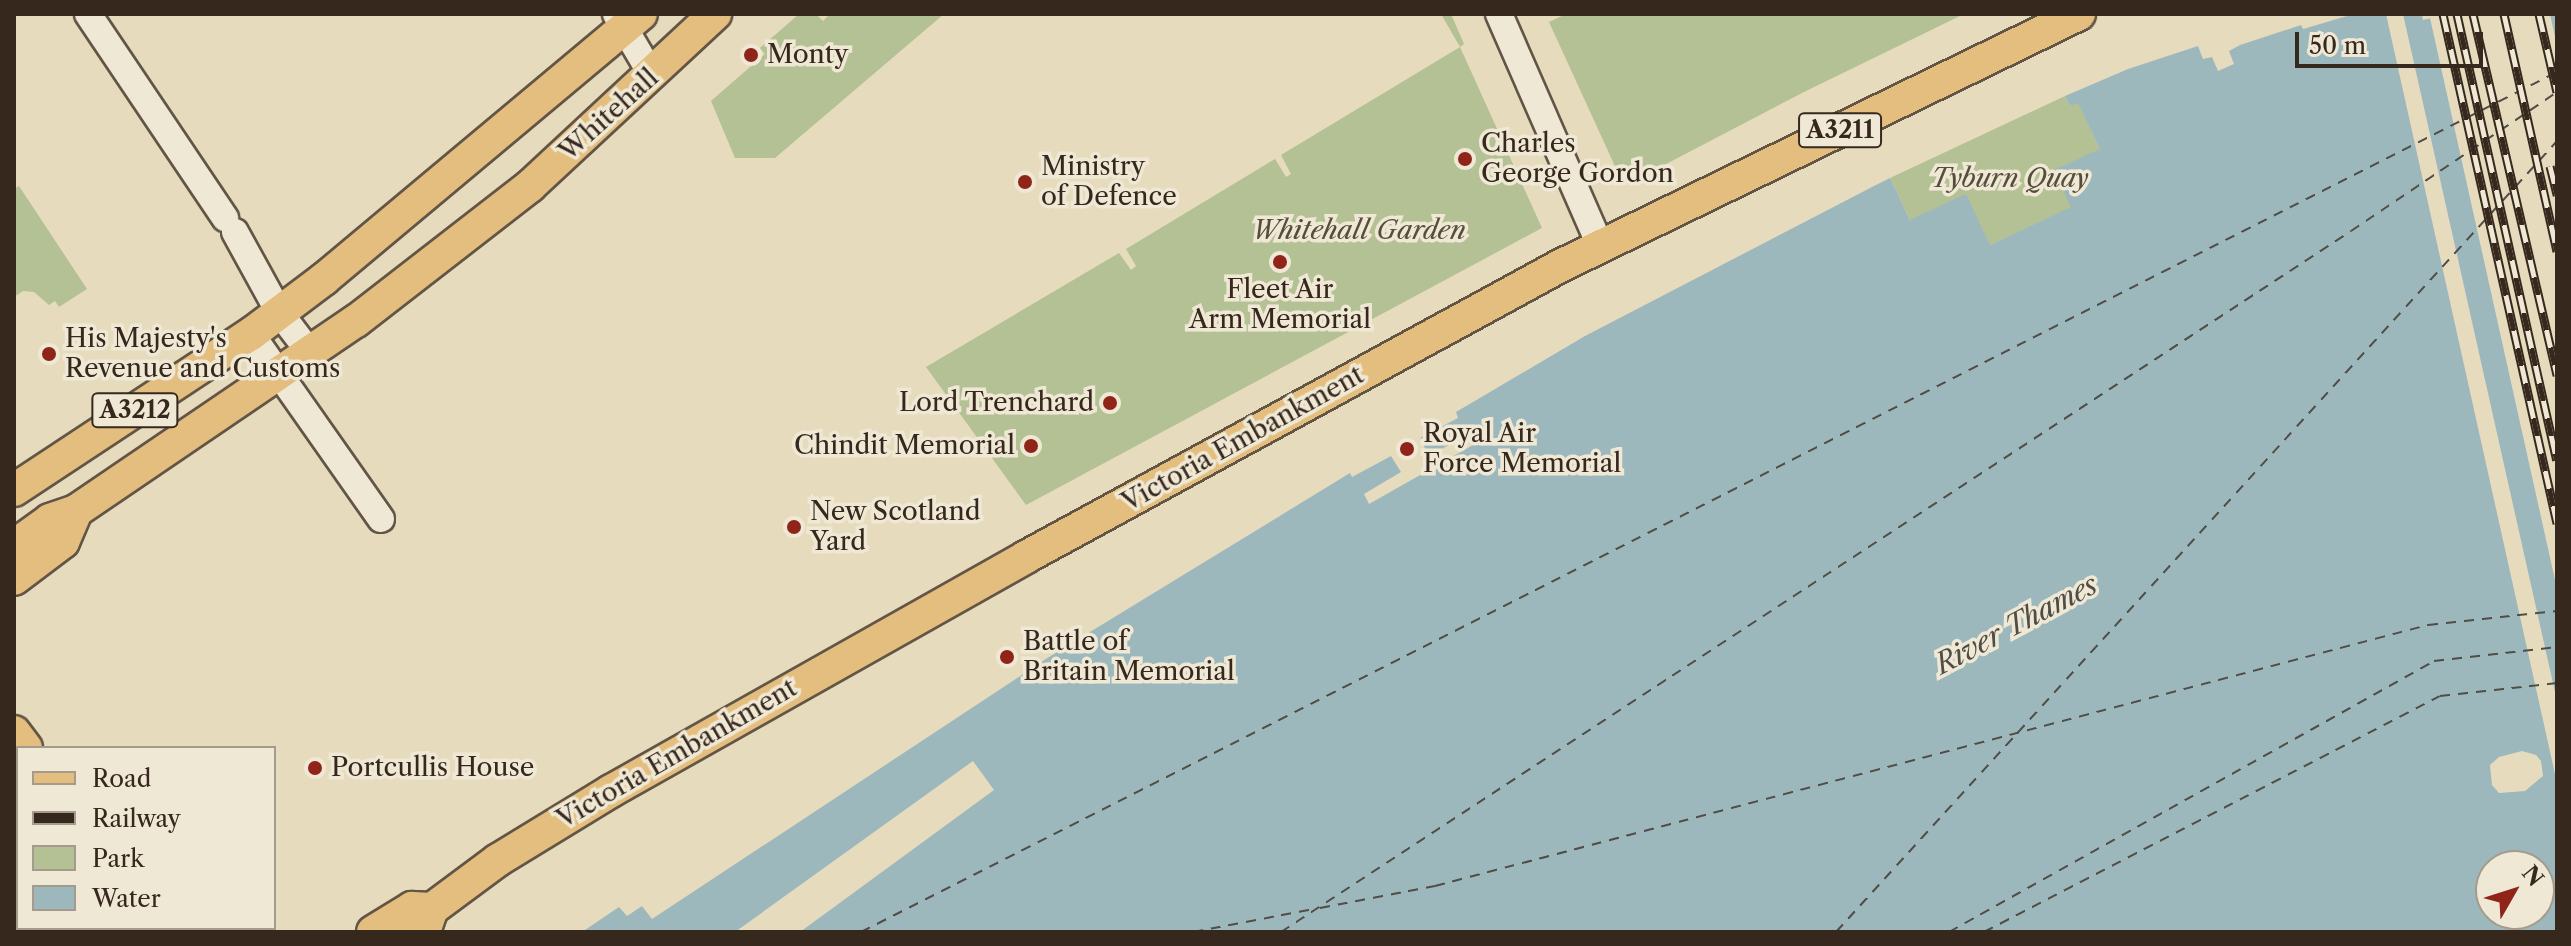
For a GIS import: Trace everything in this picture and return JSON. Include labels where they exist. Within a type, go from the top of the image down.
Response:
[{"type":"main road","name":"Whitehall","points":[[311,354],[498,211],[652,75],[715,14]]},
{"type":"main road","name":"Victoria Embankment","points":[[373,932],[412,908],[426,920],[498,860],[777,696],[1600,245],[2079,14]]},
{"type":"main road","name":"Whitehall","points":[[279,312],[459,168],[628,18]]},
{"type":"main road","name":"A3212","points":[[14,490],[251,334],[279,312]]},
{"type":"main road","name":"A3212","points":[[14,546],[50,520],[76,511],[311,354]]},
{"type":"main road","name":"A3212","points":[[14,579],[63,542],[76,511]]},
{"type":"street","points":[[88,14],[230,225],[279,312],[311,354]]},
{"type":"street","points":[[1499,14],[1600,245]]},
{"type":"street","points":[[628,18],[652,75]]},
{"type":"street","points":[[251,334],[381,519]]},
{"type":"green space","points":[[799,14],[816,14],[823,21],[830,14],[944,14],[775,158],[735,158],[711,101],[765,54],[760,48]]},
{"type":"green space","points":[[1441,14],[1451,14],[1464,44],[1460,47]]},
{"type":"green space","points":[[1566,14],[1964,14],[1806,91],[1624,186],[1549,22]]},
{"type":"green space","name":"Whitehall Garden","points":[[1460,47],[1542,228],[1026,505],[926,367],[1119,253],[1131,270],[1136,266],[1126,249],[1275,159],[1286,177],[1291,174],[1281,155]]},
{"type":"green space","name":"Tyburn Quay","points":[[2065,96],[2070,106],[2078,102],[2100,149],[2072,207],[1990,245],[1910,220],[1890,178]]},
{"type":"green space","points":[[19,186],[87,289],[59,307],[55,301],[49,305],[34,292],[23,291],[14,297],[14,189]]},
{"type":"water","name":"River Thames","points":[[2354,14],[2422,14],[2423,20],[2447,14],[2557,14],[2557,932],[582,932],[619,907],[627,916],[642,906],[652,919],[1049,657],[1350,473],[1352,477],[1391,456],[1401,472],[1364,494],[1369,504],[1473,445],[1467,435],[1429,456],[1420,438],[1458,418],[1456,412],[1585,336],[1890,178],[1910,220],[1966,194],[1990,245],[2071,207],[2054,170],[2100,149],[2078,103],[2070,106],[2065,96],[2128,69],[2198,46],[2203,59],[2212,57],[2218,71],[2234,64],[2229,51],[2301,25],[2303,29]],"holes":[[[2522,751],[2536,755],[2541,761],[2543,776],[2525,791],[2499,793],[2492,785],[2490,765],[2499,757]]]},
{"type":"pier","points":[[2386,14],[2403,14],[2557,701],[2557,783]]},
{"type":"pier","points":[[2423,14],[2550,14],[2557,46],[2557,589],[2430,18],[2424,19]]},
{"type":"pier","points":[[973,761],[994,790],[800,932],[735,932]]},
{"type":"ferry route","points":[[861,932],[2557,72]]},
{"type":"ferry route","points":[[1281,932],[2351,231],[2557,92]]},
{"type":"ferry route","points":[[1836,932],[2557,141]]},
{"type":"ferry route","points":[[1320,908],[1435,886],[2428,625],[2557,611]]},
{"type":"ferry route","points":[[1949,932],[2434,661],[2557,647]]},
{"type":"ferry route","points":[[1984,932],[2440,696],[2557,683]]},
{"type":"ferry route","points":[[1193,932],[1314,909]]},
{"type":"railway","points":[[2443,14],[2557,523]]},
{"type":"railway","points":[[2457,14],[2557,460]]},
{"type":"railway","points":[[2473,14],[2557,375]]},
{"type":"railway","points":[[2504,14],[2557,251]]},
{"type":"railway","points":[[2539,14],[2557,92]]},
{"type":"railway","points":[[2550,166],[2557,195]]},
{"type":"place","name":"Monty","points":[[751,55]]},
{"type":"place","name":"Charles George Gordon","points":[[1465,159]]},
{"type":"place","name":"Ministry of Defence","points":[[1025,182]]},
{"type":"place","name":"Fleet Air Arm Memorial","points":[[1280,262]]},
{"type":"place","name":"His Majesty's Revenue and Customs","points":[[49,354]]},
{"type":"place","name":"Lord Trenchard","points":[[1110,403]]},
{"type":"place","name":"Chindit Memorial","points":[[1031,446]]},
{"type":"place","name":"Royal Air Force Memorial","points":[[1407,449]]},
{"type":"place","name":"New Scotland Yard","points":[[794,527]]},
{"type":"place","name":"Battle of Britain Memorial","points":[[1007,657]]},
{"type":"place","name":"Portcullis House","points":[[315,768]]}]
